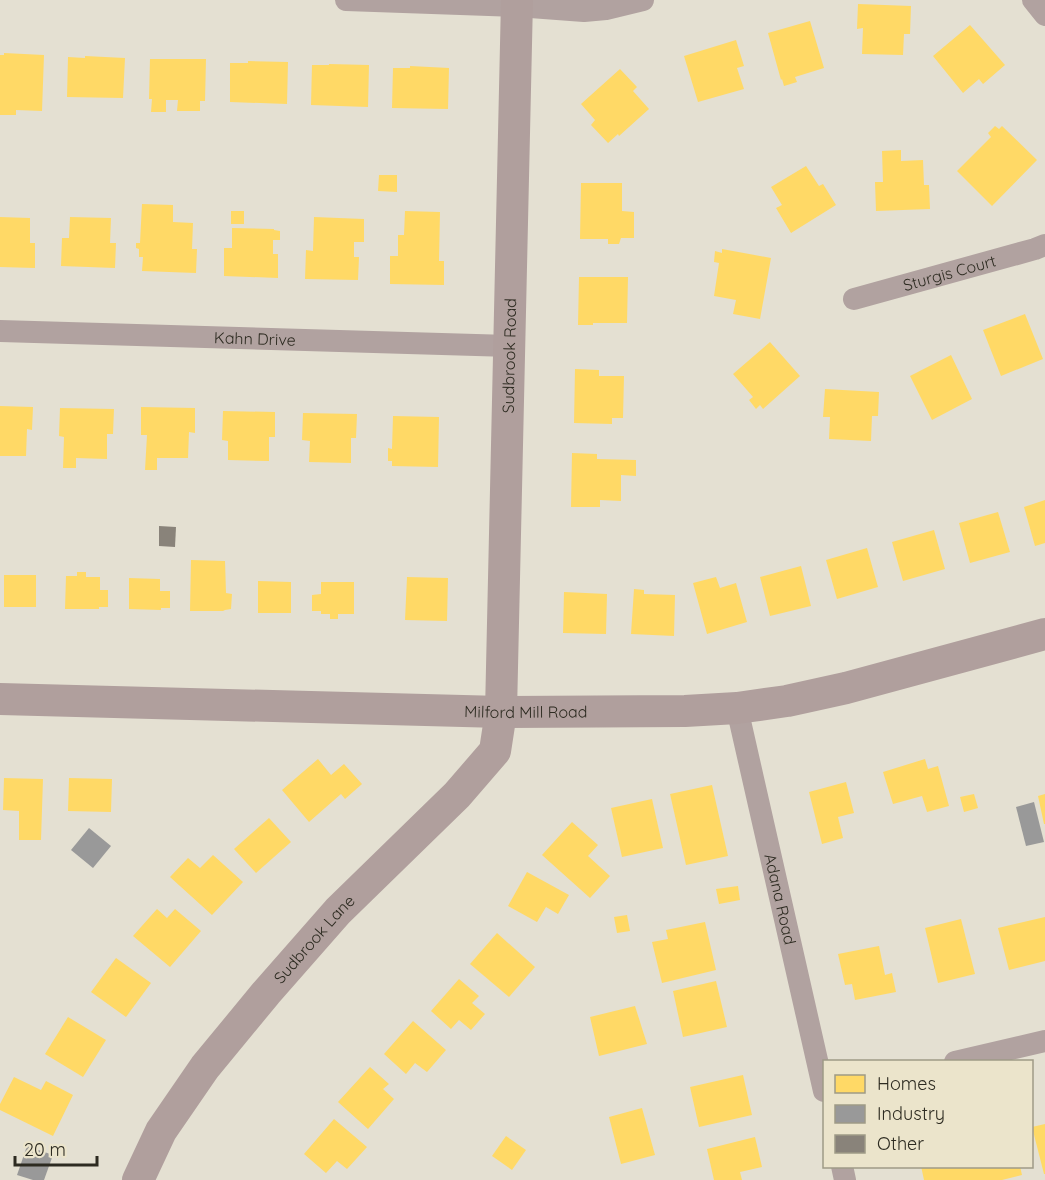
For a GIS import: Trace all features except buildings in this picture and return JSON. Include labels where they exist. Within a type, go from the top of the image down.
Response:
[{"type":"street","points":[[346,0],[517,3],[584,11],[606,9],[643,0]]},
{"type":"street","points":[[1033,0],[1045,15]]},
{"type":"street","name":"Sudbrook Road","points":[[501,712],[517,3]]},
{"type":"street","name":"Sturgis Court","points":[[854,298],[1045,245]]},
{"type":"street","name":"Kahn Drive","points":[[0,331],[510,346]]},
{"type":"street","name":"Milford Mill Road","points":[[0,699],[501,712],[664,712],[737,708],[787,701],[846,688],[1045,634]]},
{"type":"street","name":"Adana Road","points":[[737,708],[823,1082]]},
{"type":"street","name":"Sudbrook Lane","points":[[138,1180],[162,1131],[205,1067],[258,1003],[338,911],[457,795],[495,751],[501,712]]},
{"type":"street","points":[[963,1060],[1045,1041]]}]
